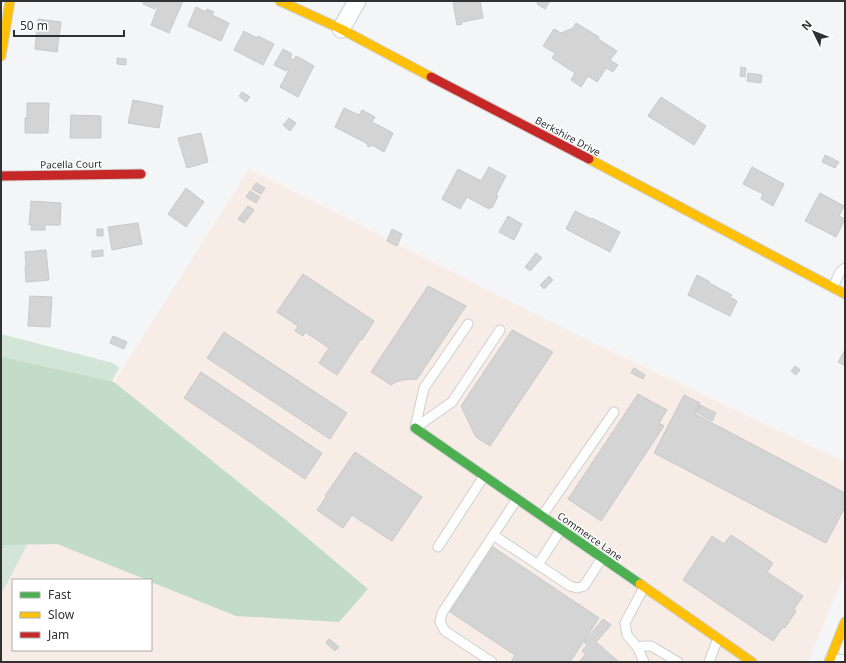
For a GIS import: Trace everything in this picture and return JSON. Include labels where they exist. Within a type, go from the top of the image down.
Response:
[{"type":"street","points":[[1,56],[10,1]]},
{"type":"street","name":"Berkshire Drive","points":[[280,1],[341,30],[845,294]]},
{"type":"street","points":[[341,30],[358,1]]},
{"type":"street","name":"Pacella Court","points":[[1,176],[141,174]]},
{"type":"street","name":"Commerce Lane","points":[[415,428],[752,662]]},
{"type":"street","points":[[830,660],[845,622]]},
{"type":"lane","points":[[833,287],[840,272],[845,268]]},
{"type":"lane","points":[[415,428],[424,388],[468,324]]},
{"type":"lane","points":[[415,428],[452,402],[500,330]]},
{"type":"lane","points":[[542,516],[614,412]]},
{"type":"lane","points":[[438,547],[484,476]]},
{"type":"lane","points":[[492,662],[445,631],[440,622],[442,613],[517,499]]},
{"type":"lane","points":[[538,565],[561,529]]},
{"type":"lane","points":[[493,535],[570,586],[577,588],[584,586],[602,558]]},
{"type":"lane","points":[[644,587],[625,623],[627,635],[638,648],[644,662]]},
{"type":"lane","points":[[709,662],[718,638]]},
{"type":"lane","points":[[638,648],[643,646],[651,646],[678,662]]},
{"type":"lane","points":[[830,660],[845,660]]},
{"type":"shaded area","points":[[249,169],[581,337],[845,462],[845,572],[808,662],[1,662],[1,551],[4,545],[57,544],[144,579],[12,579],[12,651],[152,651],[152,582],[236,616],[368,589],[286,520],[114,382]]},
{"type":"green space","points":[[1,334],[113,363],[119,368],[1,595]]},
{"type":"green space","points":[[1,357],[114,382],[286,520],[368,589],[339,622],[236,616],[152,582],[152,579],[144,579],[57,544],[4,545],[1,551]]},
{"type":"building","points":[[144,1],[183,1],[169,33],[151,25],[158,7],[156,6],[155,9],[143,4]]},
{"type":"building","points":[[454,1],[480,1],[483,18],[462,22],[462,24],[457,25],[453,3],[455,3]]},
{"type":"building","points":[[539,1],[550,1],[545,9],[537,4]]},
{"type":"building","points":[[196,7],[206,12],[207,9],[214,12],[212,15],[229,23],[221,41],[188,26]]},
{"type":"building","points":[[38,19],[61,22],[57,52],[35,49]]},
{"type":"building","points":[[576,23],[599,37],[598,39],[617,51],[610,60],[618,65],[613,72],[606,68],[597,82],[588,76],[581,87],[571,80],[575,73],[552,58],[555,53],[543,46],[554,29],[561,33],[573,28]]},
{"type":"building","points":[[244,31],[257,38],[258,36],[274,44],[263,65],[234,50]]},
{"type":"building","points":[[283,49],[292,54],[290,58],[294,60],[296,56],[314,66],[298,97],[280,87],[289,70],[287,69],[286,71],[274,65]]},
{"type":"building","points":[[117,58],[126,59],[126,65],[117,64]]},
{"type":"building","points":[[741,67],[746,68],[745,77],[740,76]]},
{"type":"building","points":[[748,73],[762,75],[761,83],[747,81]]},
{"type":"building","points":[[242,92],[250,97],[246,102],[239,96]]},
{"type":"building","points":[[661,97],[706,126],[694,145],[648,116]]},
{"type":"building","points":[[133,100],[163,106],[159,128],[128,123]]},
{"type":"building","points":[[27,103],[49,103],[48,133],[25,133]]},
{"type":"building","points":[[344,108],[359,115],[362,110],[375,117],[372,122],[393,133],[384,152],[372,145],[370,147],[367,146],[368,144],[335,127]]},
{"type":"building","points":[[71,115],[101,116],[101,138],[70,138]]},
{"type":"building","points":[[289,118],[296,123],[290,131],[283,125]]},
{"type":"building","points":[[201,133],[208,162],[187,168],[178,138]]},
{"type":"building","points":[[825,155],[839,162],[835,168],[822,162]]},
{"type":"building","points":[[489,167],[506,176],[496,195],[498,196],[492,208],[490,207],[489,209],[467,197],[460,209],[442,199],[458,169],[481,181]]},
{"type":"building","points":[[752,167],[784,184],[773,206],[761,199],[763,194],[743,184]]},
{"type":"building","points":[[256,183],[265,188],[261,194],[252,189]]},
{"type":"building","points":[[186,188],[204,202],[186,227],[168,214]]},
{"type":"building","points":[[250,191],[260,197],[256,203],[246,197]]},
{"type":"building","points":[[820,193],[844,206],[839,216],[845,219],[836,237],[805,221]]},
{"type":"building","points":[[31,201],[61,203],[60,225],[45,225],[45,230],[31,230],[32,225],[29,225]]},
{"type":"building","points":[[248,206],[254,210],[244,223],[238,219]]},
{"type":"building","points":[[575,211],[620,232],[610,252],[566,229]]},
{"type":"building","points":[[508,216],[522,224],[514,240],[499,232]]},
{"type":"building","points":[[138,223],[142,244],[112,250],[108,227]]},
{"type":"building","points":[[97,229],[103,229],[103,236],[97,236]]},
{"type":"building","points":[[392,229],[402,234],[397,246],[387,241]]},
{"type":"building","points":[[46,250],[49,280],[26,282],[25,252]]},
{"type":"building","points":[[103,250],[103,256],[92,257],[92,251]]},
{"type":"building","points":[[536,253],[542,258],[530,271],[525,267]]},
{"type":"building","points":[[303,274],[374,321],[337,375],[319,363],[329,348],[305,332],[303,336],[295,331],[298,326],[277,312]]},
{"type":"building","points":[[697,275],[732,295],[730,297],[737,301],[730,316],[688,295]]},
{"type":"building","points":[[549,276],[553,280],[544,289],[540,285]]},
{"type":"building","points":[[428,286],[466,306],[417,379],[402,380],[391,385],[371,372]]},
{"type":"building","points":[[30,296],[52,297],[50,327],[28,326]]},
{"type":"building","points":[[512,330],[553,352],[490,446],[476,437],[461,406]]},
{"type":"building","points":[[224,332],[347,413],[330,439],[207,358]]},
{"type":"building","points":[[113,336],[127,342],[124,349],[110,343]]},
{"type":"building","points":[[845,350],[845,366],[838,362]]},
{"type":"building","points":[[795,366],[800,370],[796,375],[791,371]]},
{"type":"building","points":[[634,368],[645,375],[643,379],[631,373]]},
{"type":"building","points":[[201,372],[322,453],[305,479],[184,398]]},
{"type":"building","points":[[638,394],[667,410],[659,423],[664,426],[601,521],[568,499]]},
{"type":"building","points":[[684,395],[700,403],[695,414],[845,493],[845,507],[826,543],[654,453]]},
{"type":"building","points":[[700,405],[716,413],[712,421],[696,412]]},
{"type":"building","points":[[355,452],[422,497],[392,541],[352,515],[343,528],[317,510]]},
{"type":"building","points":[[731,535],[773,563],[767,572],[803,596],[794,609],[796,611],[785,628],[783,627],[773,641],[683,580],[712,536],[724,544]]},
{"type":"building","points":[[493,547],[599,618],[570,662],[511,662],[515,655],[450,612]]},
{"type":"building","points":[[603,619],[611,625],[596,642],[619,662],[579,662],[586,654],[582,651],[587,645],[584,642]]},
{"type":"building","points":[[329,639],[339,647],[335,651],[326,643]]},
{"type":"traffic: fast","points":[[415,428],[640,584]]},
{"type":"traffic: slow","points":[[1,56],[10,1]]},
{"type":"traffic: slow","points":[[280,1],[341,29],[431,77]]},
{"type":"traffic: slow","points":[[589,159],[845,294]]},
{"type":"traffic: slow","points":[[640,584],[752,662]]},
{"type":"traffic: slow","points":[[829,662],[845,622]]},
{"type":"traffic: jam","points":[[431,77],[589,159]]},
{"type":"traffic: jam","points":[[1,176],[141,174]]}]
